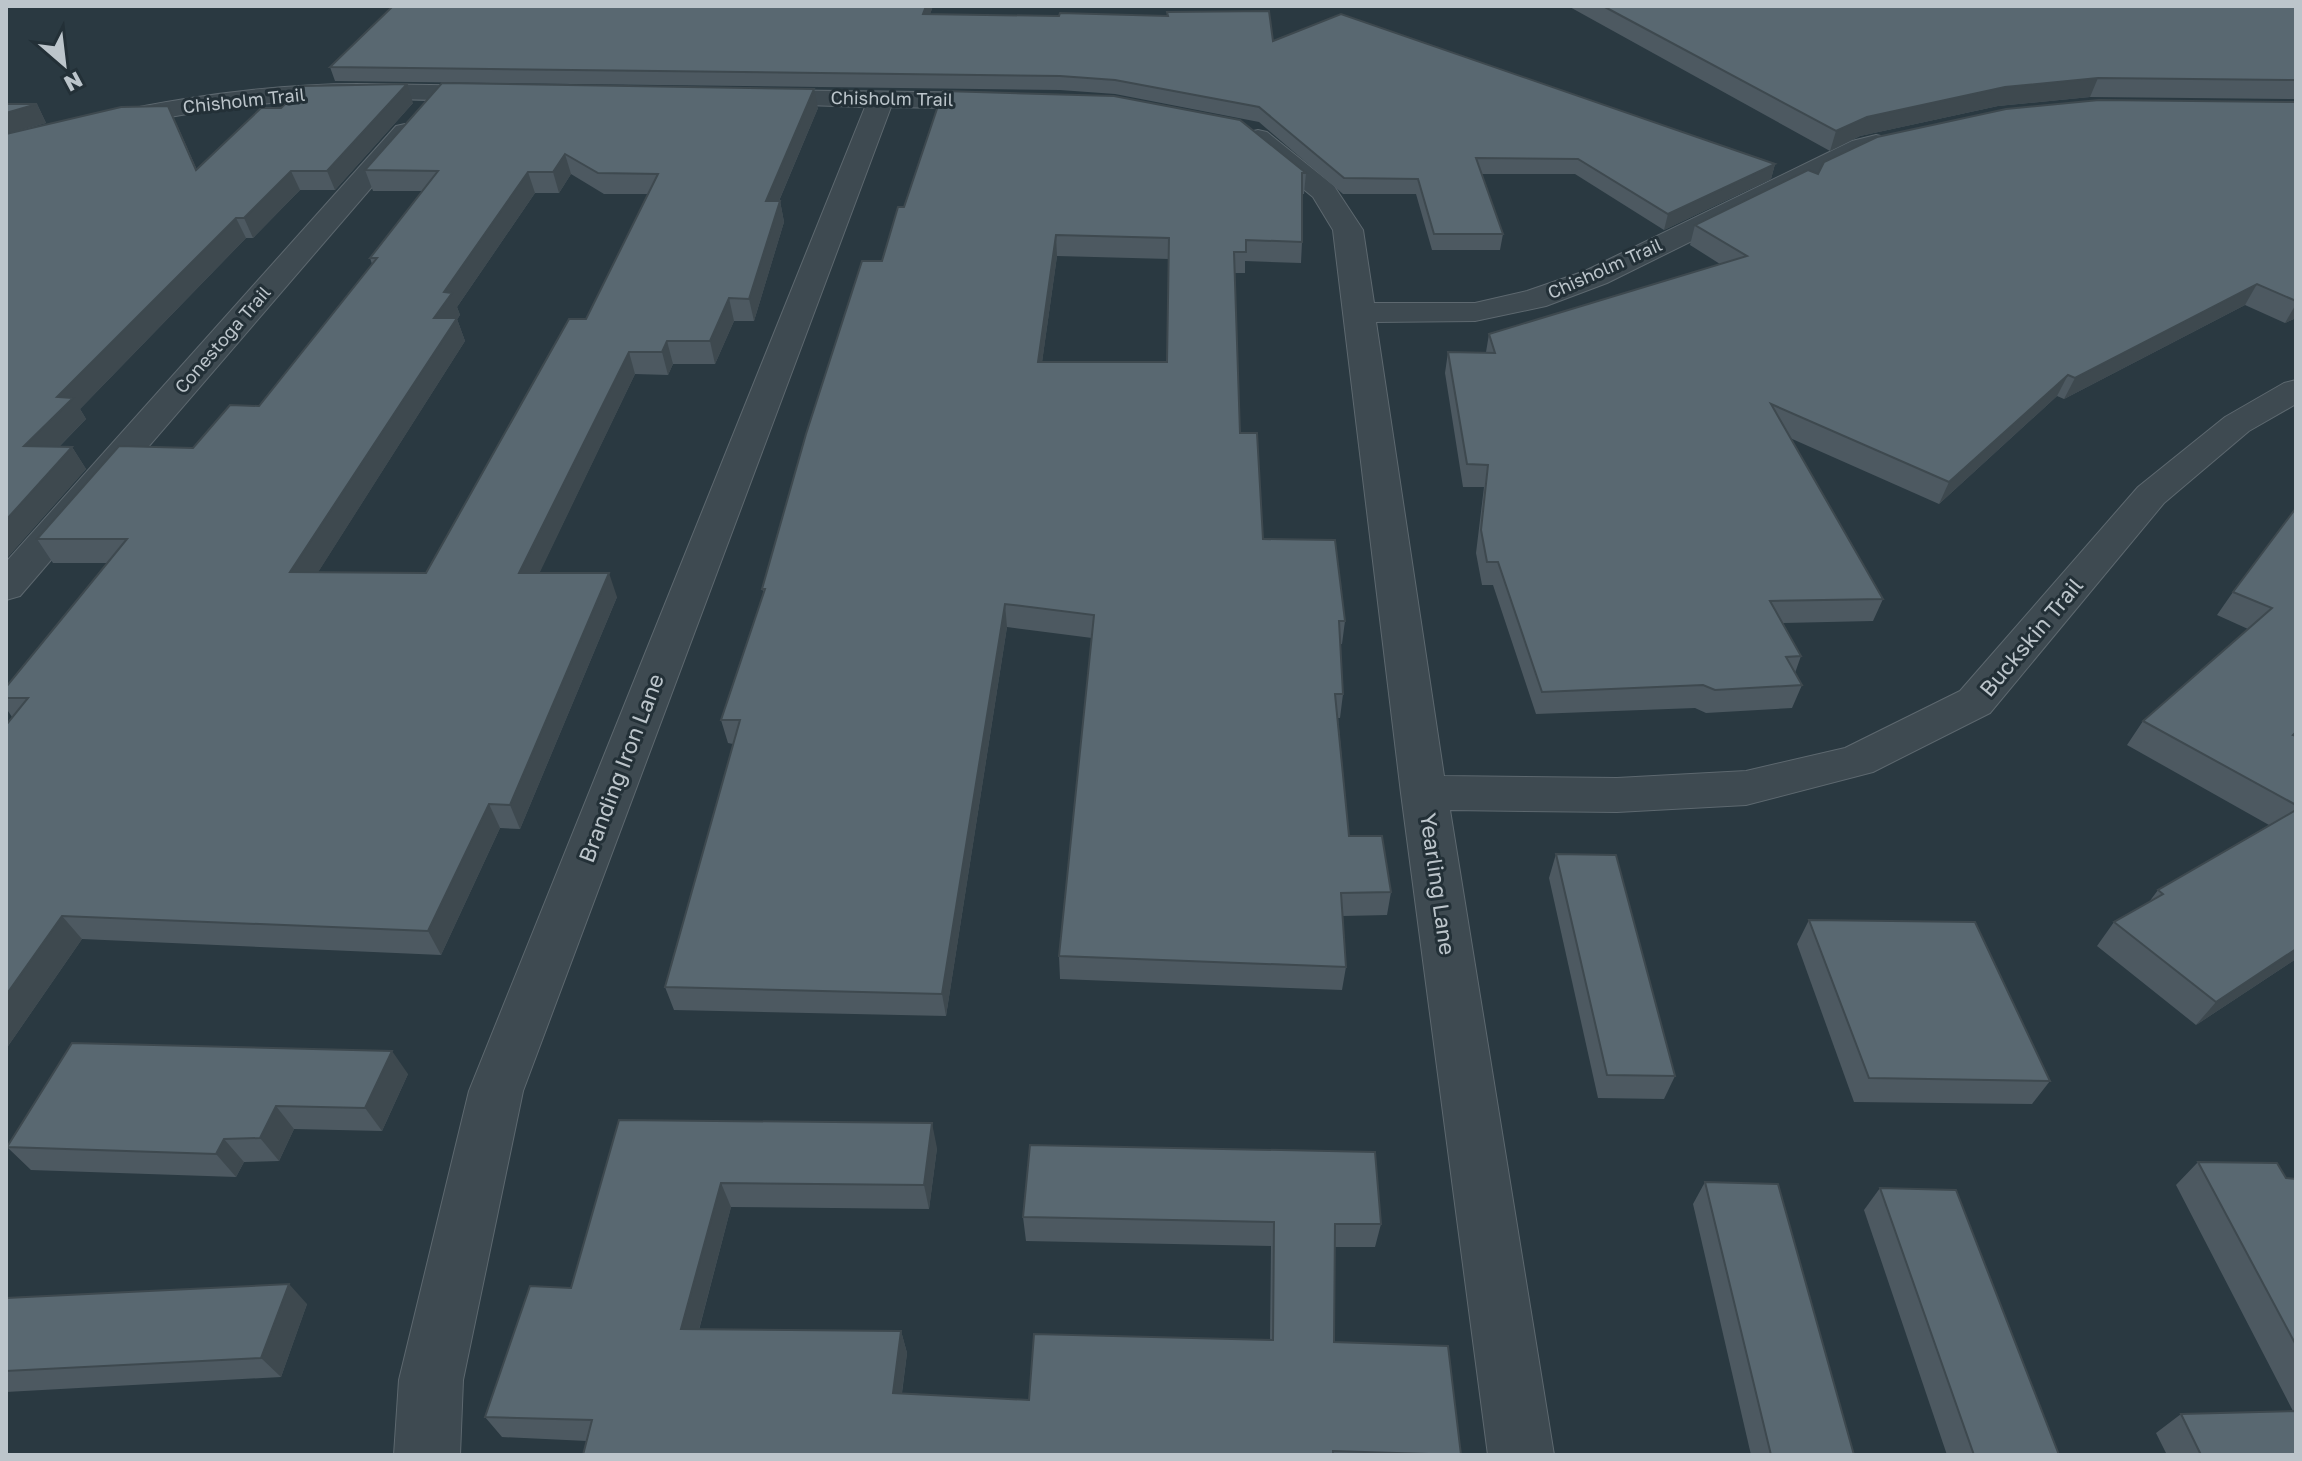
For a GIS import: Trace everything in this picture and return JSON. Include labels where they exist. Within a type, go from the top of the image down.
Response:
[{"type":"street","name":"Chisholm Trail","points":[[6,145],[88,123],[200,104],[348,91],[518,94]]},
{"type":"street","name":"Conestoga Trail","points":[[6,587],[439,93]]},
{"type":"street","name":"Chisholm Trail","points":[[723,97],[1030,101]]},
{"type":"street","name":"Branding Iron Lane","points":[[427,1455],[431,1380],[496,1091],[881,99]]},
{"type":"street","points":[[1234,128],[1249,131],[1324,192],[1348,230],[1358,313]]},
{"type":"street","name":"Chisholm Trail","points":[[1358,313],[1475,312],[1535,299],[1596,277],[1861,147],[1907,137]]},
{"type":"street","name":"Yearling Lane","points":[[1358,313],[1424,793],[1521,1455]]},
{"type":"street","name":"Buckskin Trail","points":[[1424,793],[1617,795],[1746,788],[1857,761],[1975,702],[2151,495],[2237,424],[2296,390]]},
{"type":"building","points":[[393,6],[926,6],[923,14],[1059,16],[1060,13],[1168,16],[1167,12],[1269,11],[1273,41],[1341,14],[1775,164],[1668,214],[1578,159],[1476,158],[1503,234],[1434,234],[1418,179],[1344,178],[1259,107],[1115,80],[1060,76],[330,67]]},
{"type":"building","points":[[1603,6],[2296,6],[2296,80],[2098,78],[2005,87],[1867,117],[1836,131]]},
{"type":"building","points":[[442,83],[814,89],[766,201],[780,201],[749,299],[729,298],[710,341],[667,341],[662,352],[629,352],[519,573],[609,573],[510,805],[489,804],[428,931],[62,916],[6,995],[6,725],[28,698],[6,698],[6,687],[127,539],[37,539],[119,446],[193,448],[230,405],[259,406],[377,258],[370,258],[438,171],[365,170]],"holes":[[[565,154],[598,173],[658,174],[586,319],[569,319],[426,573],[290,572],[457,318],[434,318],[452,293],[444,292],[528,172],[553,172]]]},
{"type":"building","points":[[407,84],[327,171],[291,171],[244,218],[236,218],[57,397],[73,398],[24,446],[72,447],[6,520],[6,134],[121,107],[168,106],[196,170],[261,108],[281,108],[304,86]]},
{"type":"building","points":[[943,91],[1114,96],[1240,120],[1306,173],[1302,173],[1302,242],[1246,240],[1246,252],[1234,252],[1240,433],[1257,433],[1263,539],[1335,540],[1345,621],[1339,621],[1343,694],[1335,694],[1349,836],[1382,836],[1391,892],[1341,893],[1346,967],[1059,956],[1094,615],[1005,604],[942,994],[665,987],[740,720],[721,720],[765,589],[762,589],[806,434],[862,261],[882,261],[898,207],[904,207]],"holes":[[[1056,235],[1169,238],[1167,362],[1038,362]]]},
{"type":"building","points":[[2099,100],[2296,102],[2296,301],[2257,284],[2075,378],[2068,375],[1949,482],[1771,404],[1883,599],[1770,601],[1801,656],[1786,657],[1802,685],[1715,690],[1703,685],[1542,692],[1498,562],[1487,562],[1481,530],[1488,465],[1467,464],[1448,352],[1495,353],[1489,334],[1747,256],[1695,225],[1808,170],[1818,174],[1824,162],[1877,137],[2006,109]]},
{"type":"building","points":[[6,104],[37,104],[6,113]]},
{"type":"building","points":[[2296,508],[2296,732],[2293,735],[2296,736],[2296,805],[2143,721],[2272,608],[2233,592]]},
{"type":"building","points":[[2296,810],[2296,949],[2216,1002],[2114,922],[2163,894],[2158,890]]},
{"type":"building","points":[[1556,854],[1616,855],[1675,1076],[1607,1075]]},
{"type":"building","points":[[1809,920],[1975,922],[2050,1081],[1869,1078]]},
{"type":"building","points":[[72,1043],[392,1051],[365,1108],[276,1106],[260,1138],[224,1139],[216,1154],[7,1147]]},
{"type":"building","points":[[619,1120],[932,1123],[924,1185],[721,1183],[681,1329],[901,1331],[893,1393],[1029,1400],[1034,1334],[1273,1340],[1274,1222],[1023,1217],[1030,1145],[1375,1152],[1381,1224],[1335,1224],[1334,1342],[1448,1346],[1461,1455],[1333,1451],[1333,1455],[583,1455],[592,1420],[485,1417],[530,1286],[571,1288]]},
{"type":"building","points":[[2198,1162],[2277,1163],[2286,1178],[2296,1179],[2296,1345]]},
{"type":"building","points":[[1705,1182],[1778,1184],[1854,1455],[1771,1455]]},
{"type":"building","points":[[1880,1188],[1956,1190],[2059,1455],[1974,1455]]},
{"type":"building","points":[[289,1284],[261,1358],[6,1371],[6,1298]]},
{"type":"building","points":[[2296,1411],[2296,1455],[2201,1455],[2181,1414]]}]
